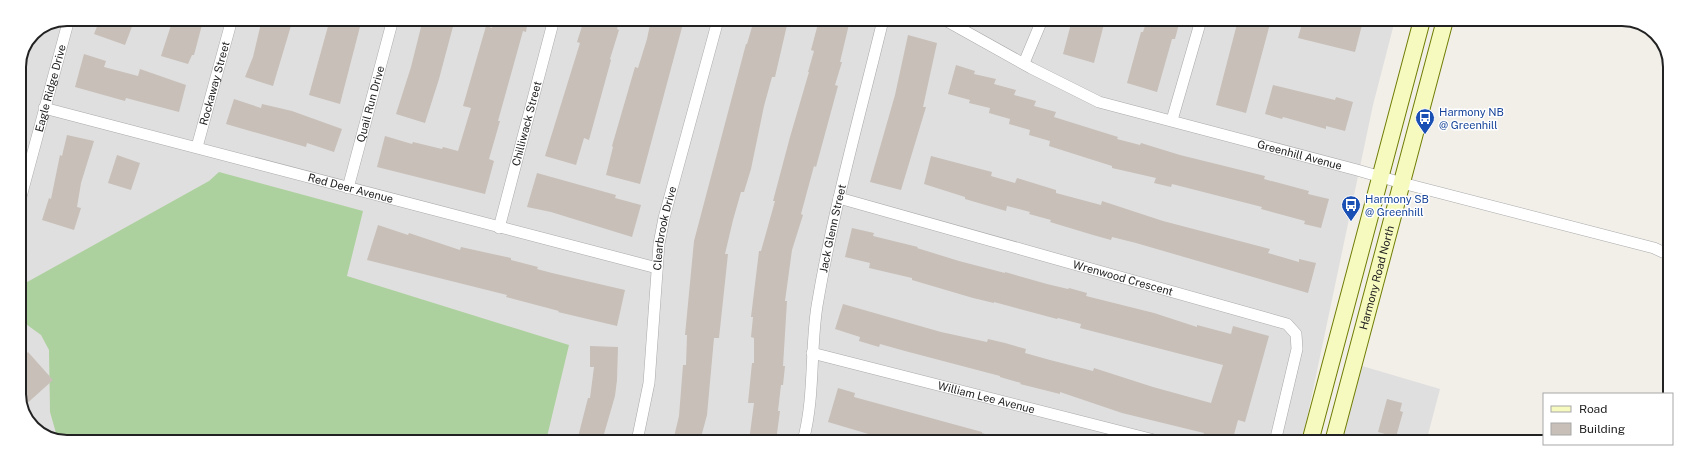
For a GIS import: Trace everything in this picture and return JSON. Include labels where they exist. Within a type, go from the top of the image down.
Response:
[{"type":"main road","name":"Harmony Road North","points":[[1312,435],[1379,176],[1420,26]]},
{"type":"main road","name":"Harmony Road North","points":[[1335,435],[1444,26]]},
{"type":"street","name":"Eagle Ridge Drive","points":[[26,177],[66,26]]},
{"type":"street","name":"Rockaway Street","points":[[197,147],[230,26]]},
{"type":"street","name":"Quail Run Drive","points":[[348,188],[391,26]]},
{"type":"street","name":"Chilliwack Street","points":[[499,228],[552,26]]},
{"type":"street","name":"Clearbrook Drive","points":[[638,435],[650,383],[657,268],[664,218],[716,26]]},
{"type":"street","name":"Jack Glenn Street","points":[[805,435],[811,397],[812,353],[817,306],[839,198],[881,26]]},
{"type":"street","name":"Greenhill Avenue","points":[[956,26],[1099,102],[1172,120],[1402,183],[1654,248],[1663,252]]},
{"type":"street","points":[[1024,63],[1039,26]]},
{"type":"street","points":[[1172,120],[1199,26]]},
{"type":"street","name":"Red Deer Avenue","points":[[44,108],[657,268]]},
{"type":"street","name":"Wrenwood Crescent","points":[[839,198],[1287,324],[1296,334],[1297,349],[1277,435]]},
{"type":"street","name":"William Lee Avenue","points":[[812,353],[1134,435]]},
{"type":"shaded area","points":[[1393,26],[1373,105],[1303,435],[62,435],[56,434],[44,428],[34,419],[28,407],[26,397],[26,67],[29,51],[33,44],[44,33],[59,27]]},
{"type":"shaded area","points":[[1352,363],[1440,389],[1428,435],[1332,435]]},
{"type":"green space","points":[[219,172],[363,211],[347,276],[569,345],[547,435],[56,434],[50,412],[49,350],[41,335],[26,324],[26,283],[209,181]]},
{"type":"building","points":[[97,26],[132,26],[125,45],[94,34]]},
{"type":"building","points":[[171,26],[202,26],[194,55],[192,55],[188,64],[161,56]]},
{"type":"building","points":[[260,26],[291,26],[273,86],[245,77],[253,57]]},
{"type":"building","points":[[328,26],[360,26],[340,104],[309,95]]},
{"type":"building","points":[[421,26],[453,26],[425,123],[396,114],[411,67]]},
{"type":"building","points":[[486,26],[492,28],[492,26],[527,26],[526,32],[523,31],[498,121],[500,121],[489,159],[494,161],[485,194],[377,167],[385,136],[412,144],[413,142],[458,151],[471,108],[463,106]]},
{"type":"building","points":[[582,26],[618,26],[617,29],[619,30],[589,140],[584,138],[576,165],[545,156],[580,43],[577,42]]},
{"type":"building","points":[[650,26],[682,26],[640,184],[606,175],[612,146],[635,67],[638,68]]},
{"type":"building","points":[[752,26],[787,26],[775,77],[772,77],[764,106],[751,169],[744,192],[741,192],[725,254],[728,254],[719,338],[714,338],[707,415],[702,435],[674,435],[679,416],[683,365],[686,365],[687,335],[685,335],[694,241]]},
{"type":"building","points":[[817,26],[849,26],[840,62],[842,62],[835,85],[838,86],[816,167],[814,166],[801,214],[803,215],[792,250],[785,301],[787,301],[783,366],[785,366],[783,385],[781,385],[777,435],[750,435],[754,403],[748,403],[752,363],[754,363],[754,338],[751,337],[753,317],[751,317],[759,251],[761,251],[775,201],[773,201],[809,72],[814,51],[811,50]]},
{"type":"building","points":[[1070,26],[1103,26],[1094,63],[1063,54]]},
{"type":"building","points":[[1145,26],[1178,26],[1175,39],[1172,39],[1157,92],[1127,83],[1141,32],[1143,32]]},
{"type":"building","points":[[1236,26],[1269,26],[1246,113],[1216,105]]},
{"type":"building","points":[[1301,26],[1362,26],[1355,52],[1298,38]]},
{"type":"building","points":[[908,35],[937,43],[923,107],[926,107],[901,190],[870,182],[895,95]]},
{"type":"building","points":[[84,54],[106,61],[104,67],[138,76],[140,69],[186,85],[179,112],[126,98],[125,101],[75,87]]},
{"type":"building","points":[[956,65],[975,71],[974,74],[996,79],[994,84],[1016,90],[1014,95],[1036,101],[1034,106],[1056,112],[1054,117],[1118,137],[1117,139],[1140,145],[1141,143],[1180,155],[1265,176],[1264,179],[1309,191],[1308,194],[1329,199],[1321,228],[1304,224],[1305,221],[1261,209],[1262,207],[1172,184],[1171,187],[1154,183],[1156,178],[1112,168],[1112,166],[1049,146],[1050,141],[1029,135],[1030,130],[1009,124],[1010,119],[989,113],[990,108],[969,103],[970,100],[948,94]]},
{"type":"building","points":[[1273,85],[1335,100],[1336,97],[1353,102],[1345,131],[1326,126],[1326,129],[1283,117],[1282,119],[1265,114]]},
{"type":"building","points":[[234,99],[261,108],[262,104],[292,111],[342,129],[334,152],[307,143],[306,147],[226,124]]},
{"type":"building","points":[[67,135],[94,141],[81,183],[77,207],[81,208],[74,230],[42,220],[49,198],[51,199],[60,155],[62,156]]},
{"type":"building","points":[[117,155],[140,163],[131,190],[108,183]]},
{"type":"building","points":[[931,156],[992,172],[991,176],[1015,183],[1017,178],[1056,190],[1056,193],[1101,205],[1102,201],[1163,221],[1270,249],[1268,253],[1299,262],[1299,259],[1316,263],[1308,293],[1136,243],[1112,237],[1111,240],[1093,235],[1050,222],[1051,220],[1029,214],[1030,212],[1007,206],[1006,211],[965,199],[965,197],[924,184]]},
{"type":"building","points":[[537,173],[616,195],[615,198],[641,205],[632,237],[551,212],[527,207]]},
{"type":"building","points":[[378,225],[408,235],[409,233],[460,250],[461,247],[511,258],[511,260],[538,267],[537,269],[625,290],[617,326],[558,312],[559,311],[506,297],[507,295],[367,260]]},
{"type":"building","points":[[852,228],[874,233],[873,236],[918,247],[917,248],[959,261],[1087,293],[1086,296],[1154,313],[1197,327],[1197,325],[1231,334],[1233,326],[1269,336],[1245,422],[1238,420],[1234,435],[1203,435],[1204,433],[1122,413],[1060,392],[1060,394],[1020,384],[1021,383],[1000,376],[880,344],[879,347],[859,341],[860,337],[835,329],[843,304],[941,332],[987,342],[988,339],[1005,343],[1026,349],[1025,353],[1093,371],[1094,368],[1153,387],[1211,403],[1223,365],[1080,328],[1081,324],[973,298],[912,280],[912,278],[869,268],[870,263],[845,257]]},
{"type":"building","points":[[590,346],[618,347],[615,396],[604,435],[579,435],[588,398],[590,398],[594,367],[590,367]]},
{"type":"building","points":[[28,352],[53,380],[27,403],[26,397],[26,354]]},
{"type":"building","points":[[838,388],[855,393],[854,397],[988,435],[872,435],[828,422]]},
{"type":"building","points":[[1387,399],[1402,403],[1400,411],[1403,412],[1397,435],[1389,435],[1378,432]]},
{"type":"place","name":"Harmony NB @ Greenhill","points":[[1425,135]]},
{"type":"place","name":"Harmony SB @ Greenhill","points":[[1351,222]]}]
